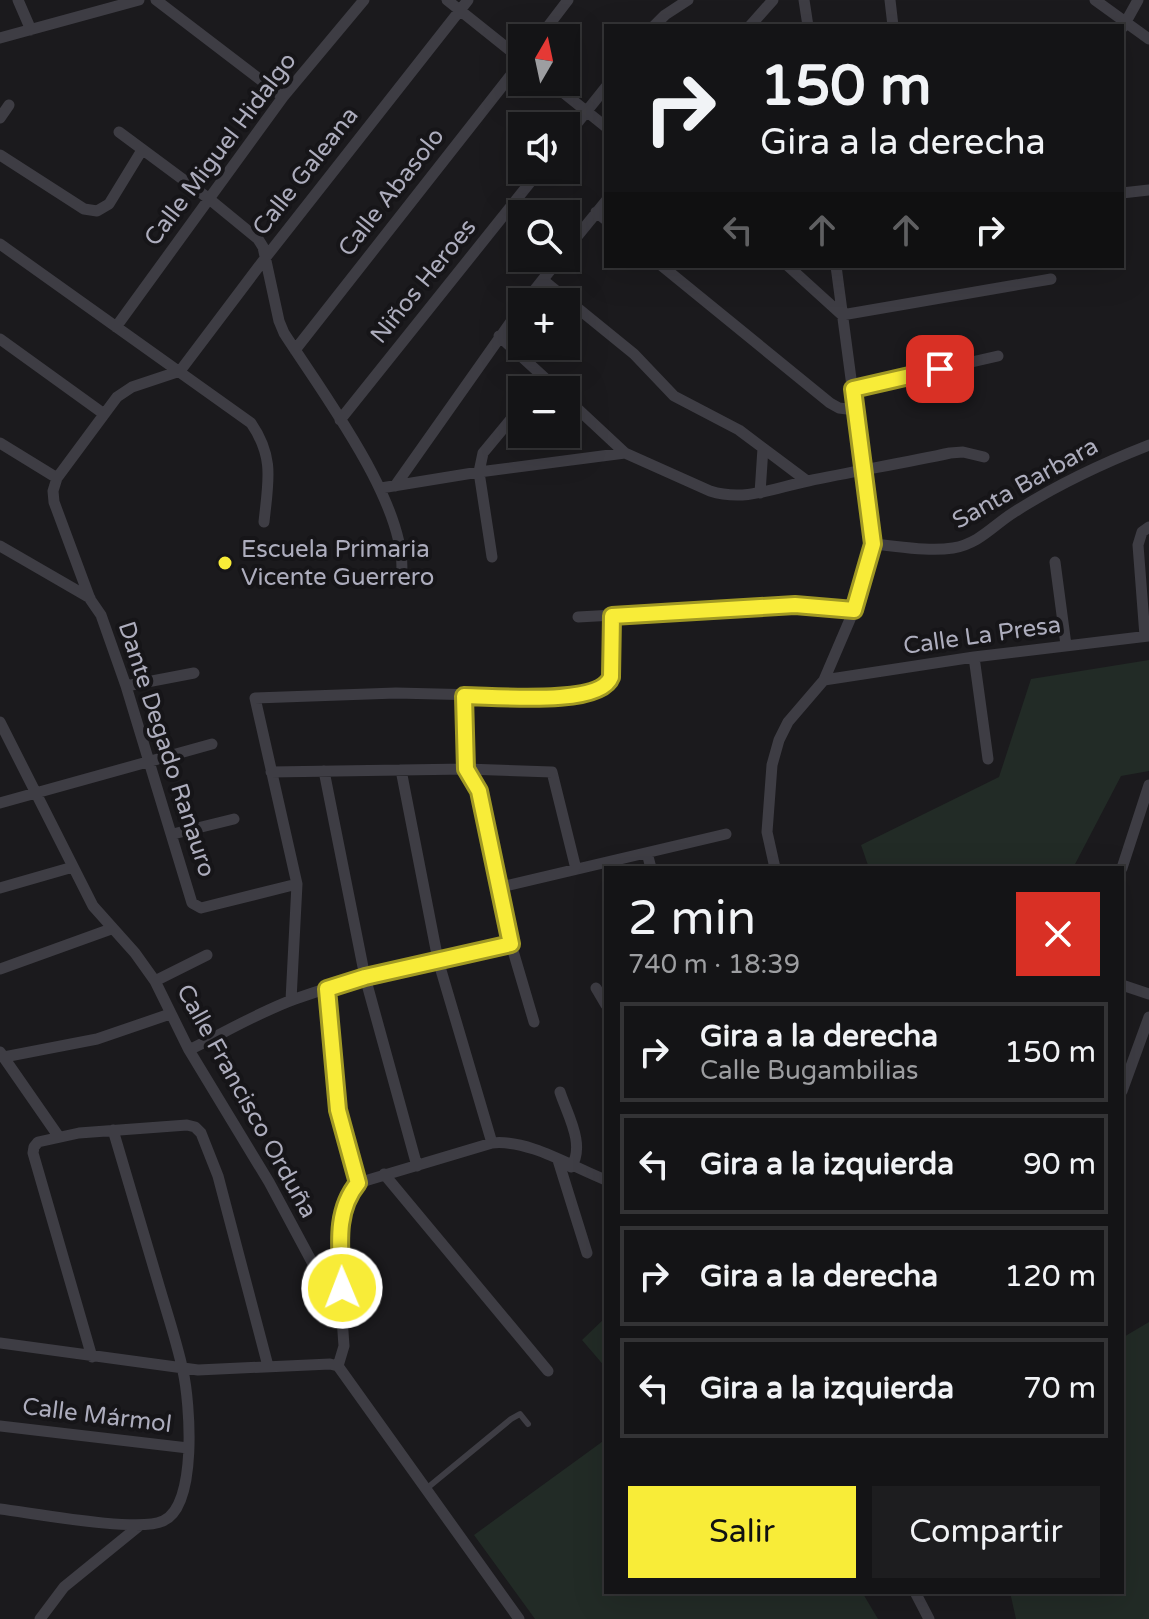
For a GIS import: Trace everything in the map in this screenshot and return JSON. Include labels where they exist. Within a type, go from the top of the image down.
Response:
[{"type":"street","points":[[18,0],[31,30]]},
{"type":"street","points":[[0,38],[105,4],[139,0]]},
{"type":"street","points":[[156,0],[283,97]]},
{"type":"street","name":"Calle Miguel Hidalgo","points":[[116,327],[283,97],[364,0]]},
{"type":"street","points":[[447,0],[464,5],[508,47]]},
{"type":"street","points":[[550,24],[568,0]]},
{"type":"street","points":[[752,24],[773,0]]},
{"type":"street","points":[[804,0],[808,24]]},
{"type":"street","points":[[890,0],[893,24]]},
{"type":"street","points":[[1095,0],[1121,24]]},
{"type":"street","points":[[1124,24],[1138,0]]},
{"type":"street","points":[[656,24],[682,1]]},
{"type":"street","name":"Calle Galeana","points":[[180,371],[464,5]]},
{"type":"street","points":[[1124,26],[1149,39]]},
{"type":"street","name":"Calle Abasolo","points":[[295,350],[508,78]]},
{"type":"street","points":[[580,120],[604,90]]},
{"type":"street","points":[[568,96],[604,125]]},
{"type":"street","points":[[0,118],[9,105]]},
{"type":"street","points":[[119,132],[258,239],[266,257],[279,321],[381,488],[397,531],[403,562],[401,579]]},
{"type":"street","points":[[0,155],[84,209],[97,211],[109,204],[142,150]]},
{"type":"street","name":"Niños Heroes","points":[[340,420],[529,184]]},
{"type":"street","points":[[1124,193],[1149,190]]},
{"type":"street","points":[[580,232],[604,203]]},
{"type":"street","points":[[596,212],[604,218]]},
{"type":"street","points":[[0,244],[251,423],[262,439],[268,457],[264,522]]},
{"type":"street","points":[[664,268],[830,403],[855,410]]},
{"type":"street","points":[[790,268],[842,315]]},
{"type":"street","points":[[775,866],[767,832],[772,765],[788,722],[824,680],[854,610],[873,544],[836,268]]},
{"type":"street","points":[[537,288],[549,272]]},
{"type":"street","points":[[842,315],[1051,279]]},
{"type":"street","points":[[543,280],[634,354],[674,396],[739,430],[807,481]]},
{"type":"street","points":[[395,486],[508,324]]},
{"type":"street","points":[[499,336],[543,376]]},
{"type":"street","points":[[0,339],[104,414]]},
{"type":"street","points":[[853,389],[998,356]]},
{"type":"street","points":[[0,443],[57,478],[123,391],[180,371]]},
{"type":"street","points":[[580,411],[625,453],[723,495],[748,496],[950,453],[963,452],[984,457]]},
{"type":"street","points":[[492,557],[479,472],[483,453],[508,423]]},
{"type":"street","name":"Santa Barbara","points":[[873,544],[938,548],[966,544],[986,536],[1013,512],[1072,478],[1149,445]]},
{"type":"street","points":[[760,493],[763,448]]},
{"type":"street","points":[[381,488],[625,453]]},
{"type":"street","name":"Dante Degado Ranauro","points":[[57,478],[54,502],[90,599],[101,615],[126,686],[192,903],[196,907],[297,884]]},
{"type":"street","points":[[1146,529],[1138,545],[1147,636]]},
{"type":"street","points":[[0,546],[90,599]]},
{"type":"street","points":[[1055,562],[1066,645]]},
{"type":"street","points":[[578,617],[795,605],[854,610]]},
{"type":"street","points":[[291,1000],[297,884],[255,698],[396,693],[565,697],[602,689],[611,677],[612,616]]},
{"type":"street","name":"Calle La Presa","points":[[824,680],[974,657],[1147,636]]},
{"type":"street","points":[[974,657],[988,759]]},
{"type":"street","points":[[126,686],[194,673]]},
{"type":"street","points":[[464,696],[466,769],[479,791],[511,944],[534,1022]]},
{"type":"street","name":"Calle Francisco Orduña","points":[[1,722],[93,906],[135,953],[155,981],[189,1050],[269,1182],[342,1318]]},
{"type":"street","points":[[0,803],[212,744]]},
{"type":"street","points":[[271,772],[466,769],[552,772],[576,869]]},
{"type":"street","points":[[401,770],[438,960],[492,1143]]},
{"type":"street","points":[[324,771],[365,977],[417,1166]]},
{"type":"street","points":[[1123,866],[1149,785]]},
{"type":"street","points":[[173,834],[234,819]]},
{"type":"street","points":[[501,887],[726,834]]},
{"type":"street","points":[[647,853],[650,866]]},
{"type":"street","points":[[0,888],[73,867]]},
{"type":"street","points":[[0,969],[111,929]]},
{"type":"street","points":[[189,1050],[291,1000],[365,977],[511,944]]},
{"type":"street","points":[[155,981],[207,955]]},
{"type":"street","points":[[1124,986],[1149,994]]},
{"type":"street","points":[[596,988],[604,1002]]},
{"type":"street","points":[[327,989],[338,1110],[358,1183]]},
{"type":"street","points":[[59,1137],[2,1054],[97,1039],[170,1014]]},
{"type":"street","points":[[1124,1086],[1149,1017]]},
{"type":"street","points":[[560,1092],[578,1147],[576,1160],[571,1167]]},
{"type":"street","points":[[92,1357],[33,1153],[34,1147],[38,1142],[59,1137],[187,1125],[195,1127],[205,1142],[218,1176],[268,1366]]},
{"type":"street","points":[[0,1509],[139,1526],[166,1520],[176,1513],[182,1500],[188,1448],[183,1369],[113,1130]]},
{"type":"street","points":[[338,1366],[344,1346],[342,1214],[348,1194],[358,1183],[492,1143],[515,1142],[604,1179]]},
{"type":"street","points":[[558,1160],[587,1253]]},
{"type":"street","points":[[384,1174],[548,1371]]},
{"type":"street","points":[[1,1340],[92,1357],[183,1369],[338,1366],[519,1619]]},
{"type":"street","name":"Calle Mármol","points":[[0,1426],[188,1448]]},
{"type":"street","points":[[40,1619],[64,1587],[139,1526]]},
{"type":"street","points":[[916,1594],[929,1619]]},
{"type":"lane","points":[[426,1489],[511,1419],[520,1414],[528,1424]]},
{"type":"shaded area","points":[[1149,660],[1149,771],[1121,776],[1074,866],[868,866],[861,845],[999,777],[1031,679]]},
{"type":"shaded area","points":[[604,1319],[604,1366],[582,1340]]},
{"type":"shaded area","points":[[1149,1322],[1149,1619],[1016,1619],[1010,1594],[1124,1594],[1124,1337]]},
{"type":"shaded area","points":[[604,1440],[604,1594],[863,1594],[878,1619],[535,1619],[474,1535]]},
{"type":"place","name":"Escuela Primaria Vicente Guerrero","points":[[225,563]]},
{"type":"route","points":[[342,1288],[342,1214],[348,1194],[358,1183],[338,1110],[327,989],[365,977],[511,944],[479,791],[466,769],[464,696],[565,697],[602,689],[611,677],[612,616],[795,605],[854,610],[873,544],[853,389],[940,369]]}]
